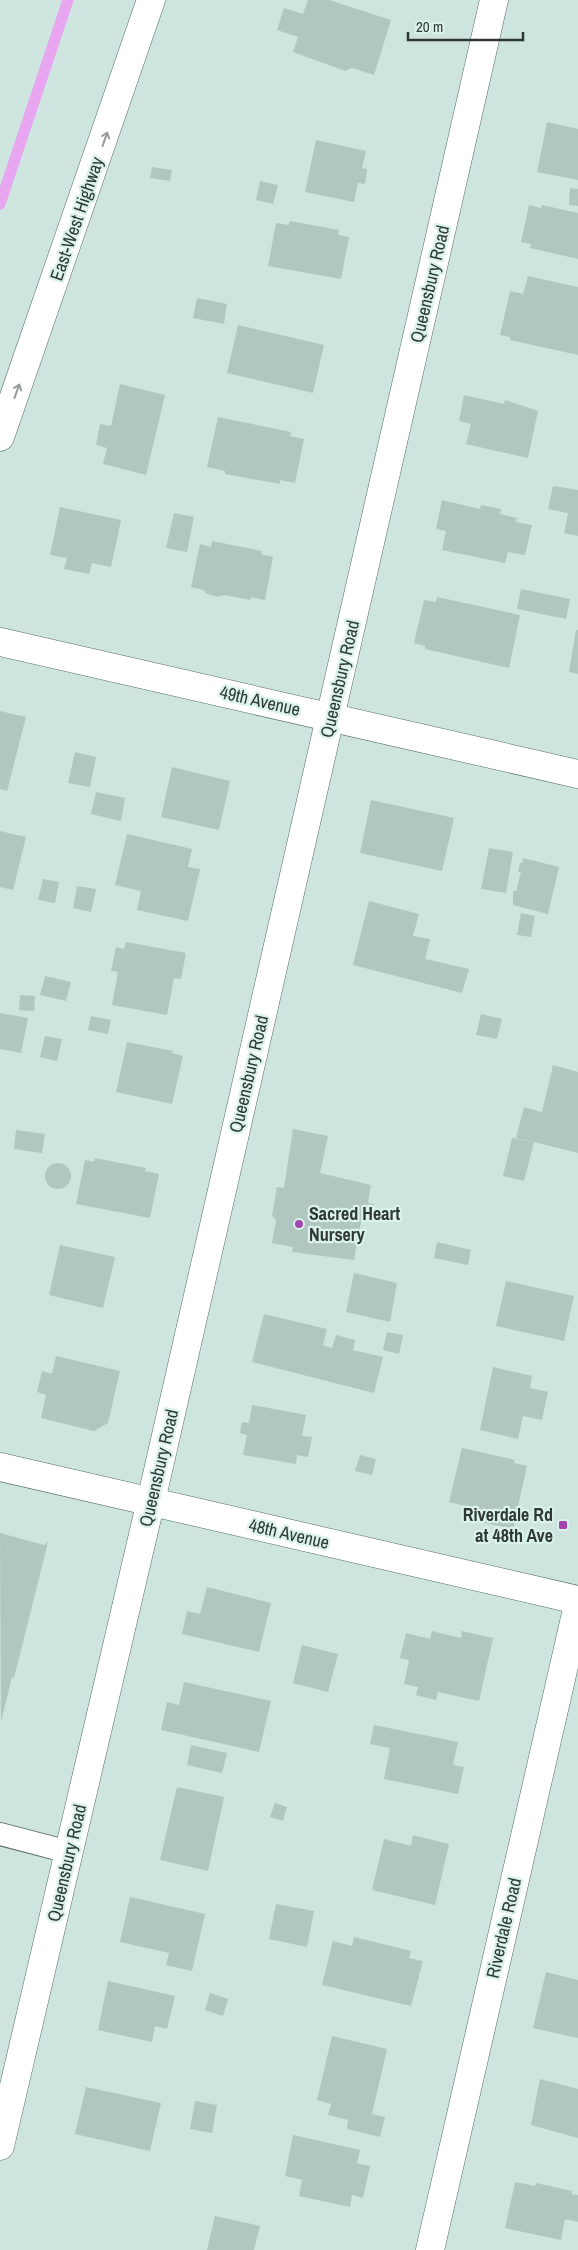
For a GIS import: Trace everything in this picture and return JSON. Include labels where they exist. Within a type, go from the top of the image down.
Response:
[{"type":"street","name":"East-West Highway","points":[[0,437],[151,0]]},
{"type":"street","name":"Queensbury Road","points":[[0,2146],[151,1502],[494,0]]},
{"type":"street","name":"49th Avenue","points":[[0,642],[578,774]]},
{"type":"street","name":"48th Avenue","points":[[0,1467],[578,1600]]},
{"type":"street","name":"Riverdale Road","points":[[430,2250],[578,1605]]},
{"type":"lane","points":[[0,1834],[69,1852]]},
{"type":"building","points":[[308,0],[329,0],[391,20],[374,75],[352,68],[345,71],[293,52],[298,37],[277,30],[284,8],[303,14]]},
{"type":"building","points":[[547,122],[578,129],[578,180],[537,172]]},
{"type":"building","points":[[316,140],[366,151],[362,168],[367,169],[365,184],[358,183],[354,202],[305,192]]},
{"type":"building","points":[[152,167],[172,170],[170,181],[150,178]]},
{"type":"building","points":[[260,181],[278,185],[273,204],[256,200]]},
{"type":"building","points":[[570,188],[578,189],[578,206],[569,205]]},
{"type":"building","points":[[529,205],[541,208],[542,205],[578,213],[578,259],[530,248],[531,244],[521,242]]},
{"type":"building","points":[[290,221],[339,230],[338,235],[349,237],[341,279],[268,266],[276,223],[289,225]]},
{"type":"building","points":[[528,276],[578,287],[578,355],[510,340],[510,337],[500,335],[510,291],[523,294]]},
{"type":"building","points":[[197,298],[227,304],[224,324],[193,318]]},
{"type":"building","points":[[238,325],[324,345],[313,393],[227,373]]},
{"type":"building","points":[[120,384],[165,395],[146,475],[103,464],[107,448],[96,445],[100,424],[111,426]]},
{"type":"building","points":[[464,395],[504,404],[505,400],[538,411],[528,458],[466,444],[471,424],[459,421]]},
{"type":"building","points":[[218,417],[291,432],[290,436],[304,439],[295,483],[280,480],[280,484],[225,474],[225,471],[207,467]]},
{"type":"building","points":[[553,486],[578,490],[578,536],[564,533],[568,513],[548,509]]},
{"type":"building","points":[[442,500],[480,509],[481,505],[501,509],[500,514],[517,518],[516,522],[532,525],[525,555],[508,552],[505,563],[442,550],[446,531],[436,529]]},
{"type":"building","points":[[60,507],[121,520],[111,567],[92,563],[89,574],[64,569],[67,558],[50,555]]},
{"type":"building","points":[[174,513],[194,517],[187,552],[166,548]]},
{"type":"building","points":[[212,541],[262,551],[261,554],[273,557],[265,600],[251,597],[251,600],[224,595],[218,597],[191,587],[200,544],[211,547]]},
{"type":"building","points":[[521,589],[570,599],[566,619],[517,609]]},
{"type":"building","points":[[437,597],[520,615],[509,668],[425,649],[425,646],[414,643],[424,600],[436,602]]},
{"type":"building","points":[[576,630],[578,630],[578,674],[569,672]]},
{"type":"building","points":[[0,711],[26,717],[7,791],[0,789]]},
{"type":"building","points":[[75,752],[96,757],[90,787],[68,783]]},
{"type":"building","points":[[172,767],[230,781],[219,830],[161,817]]},
{"type":"building","points":[[96,792],[125,798],[121,821],[91,814]]},
{"type":"building","points":[[371,800],[454,818],[442,871],[360,853]]},
{"type":"building","points":[[0,831],[26,837],[13,890],[0,887]]},
{"type":"building","points":[[127,834],[192,849],[188,867],[200,869],[188,921],[137,910],[141,891],[115,885]]},
{"type":"building","points":[[489,848],[513,852],[506,893],[481,889]]},
{"type":"building","points":[[523,858],[559,867],[548,914],[513,905],[513,891],[516,891],[521,872],[518,872]]},
{"type":"building","points":[[43,879],[59,882],[55,903],[38,900]]},
{"type":"building","points":[[77,886],[96,889],[91,912],[73,908]]},
{"type":"building","points":[[369,901],[419,914],[413,936],[430,939],[425,959],[469,969],[462,993],[353,965]]},
{"type":"building","points":[[521,913],[535,916],[531,937],[517,935]]},
{"type":"building","points":[[126,942],[186,953],[181,979],[174,978],[167,1015],[112,1005],[118,972],[111,971],[116,947],[124,949]]},
{"type":"building","points":[[45,976],[71,982],[66,1001],[40,995]]},
{"type":"building","points":[[20,995],[35,996],[34,1011],[19,1010]]},
{"type":"building","points":[[0,1013],[28,1018],[21,1053],[0,1049]]},
{"type":"building","points":[[481,1014],[502,1019],[497,1039],[476,1035]]},
{"type":"building","points":[[91,1016],[111,1020],[108,1034],[88,1030]]},
{"type":"building","points":[[45,1036],[62,1039],[57,1061],[40,1057]]},
{"type":"building","points":[[127,1042],[173,1051],[172,1053],[183,1056],[172,1104],[116,1092]]},
{"type":"building","points":[[553,1065],[578,1072],[578,1153],[534,1142],[524,1181],[503,1176],[512,1138],[531,1142],[516,1138],[524,1107],[542,1112]]},
{"type":"building","points":[[293,1129],[328,1136],[320,1173],[371,1185],[368,1203],[374,1204],[372,1213],[363,1211],[354,1260],[292,1252],[293,1247],[272,1243],[276,1220],[272,1216],[277,1187],[284,1188]]},
{"type":"building","points":[[16,1130],[45,1134],[42,1153],[14,1149]]},
{"type":"building","points":[[95,1158],[146,1168],[145,1171],[159,1174],[150,1218],[76,1204],[85,1160],[94,1162]]},
{"type":"building","points":[[58,1163],[67,1167],[71,1176],[67,1185],[58,1189],[49,1185],[45,1176],[49,1167]]},
{"type":"building","points":[[437,1242],[471,1250],[468,1265],[434,1258]]},
{"type":"building","points":[[60,1245],[115,1257],[103,1308],[49,1295]]},
{"type":"building","points":[[354,1273],[397,1283],[390,1322],[346,1312]]},
{"type":"building","points":[[506,1281],[574,1296],[564,1341],[496,1326]]},
{"type":"building","points":[[264,1314],[327,1329],[323,1345],[332,1348],[336,1335],[355,1340],[353,1350],[383,1357],[374,1393],[252,1362]]},
{"type":"building","points":[[387,1332],[403,1335],[399,1354],[383,1350]]},
{"type":"building","points":[[56,1356],[120,1371],[108,1423],[94,1431],[41,1418],[46,1395],[37,1392],[42,1371],[52,1374]]},
{"type":"building","points":[[493,1367],[532,1376],[530,1388],[548,1392],[542,1420],[523,1416],[518,1439],[480,1430]]},
{"type":"building","points":[[252,1405],[306,1415],[302,1436],[312,1437],[308,1457],[297,1455],[296,1464],[243,1455],[247,1435],[240,1433],[242,1422],[249,1423]]},
{"type":"building","points":[[462,1448],[515,1460],[514,1463],[527,1466],[513,1529],[467,1519],[469,1507],[449,1502]]},
{"type":"building","points":[[360,1455],[376,1459],[372,1475],[355,1471]]},
{"type":"building","points":[[0,1533],[44,1545],[48,1542],[1,1722]]},
{"type":"building","points":[[207,1587],[271,1603],[259,1652],[182,1634],[187,1611],[200,1614]]},
{"type":"building","points":[[432,1631],[461,1638],[462,1631],[493,1638],[479,1701],[438,1692],[436,1700],[416,1695],[418,1687],[404,1684],[409,1660],[400,1658],[406,1633],[430,1639]]},
{"type":"building","points":[[302,1645],[338,1654],[328,1692],[293,1683]]},
{"type":"building","points":[[184,1682],[271,1701],[259,1752],[161,1730],[167,1702],[179,1705]]},
{"type":"building","points":[[374,1725],[458,1742],[453,1765],[464,1767],[458,1794],[384,1779],[390,1748],[370,1744]]},
{"type":"building","points":[[191,1745],[227,1753],[222,1773],[187,1765]]},
{"type":"building","points":[[177,1787],[224,1797],[208,1871],[160,1860]]},
{"type":"building","points":[[275,1803],[287,1807],[283,1821],[270,1817]]},
{"type":"building","points":[[413,1835],[449,1844],[435,1905],[372,1890],[384,1839],[411,1846]]},
{"type":"building","points":[[130,1897],[205,1914],[192,1971],[166,1965],[169,1953],[120,1942]]},
{"type":"building","points":[[276,1904],[314,1911],[307,1947],[269,1939]]},
{"type":"building","points":[[354,1937],[411,1951],[409,1958],[423,1961],[411,2006],[322,1985],[333,1941],[352,1946]]},
{"type":"building","points":[[546,1972],[578,1980],[578,2038],[533,2028]]},
{"type":"building","points":[[108,1981],[175,1996],[167,2029],[155,2026],[152,2042],[98,2030]]},
{"type":"building","points":[[210,1993],[228,1999],[223,2016],[205,2010]]},
{"type":"building","points":[[332,2036],[387,2049],[372,2114],[385,2117],[380,2137],[347,2129],[348,2120],[328,2115],[331,2104],[317,2100]]},
{"type":"building","points":[[540,2079],[578,2089],[578,2138],[531,2125]]},
{"type":"building","points":[[86,2087],[161,2103],[150,2151],[75,2134]]},
{"type":"building","points":[[195,2101],[217,2105],[212,2133],[190,2129]]},
{"type":"building","points":[[293,2135],[360,2150],[357,2163],[370,2166],[363,2198],[352,2195],[350,2207],[299,2196],[302,2180],[285,2176]]},
{"type":"building","points":[[515,2182],[535,2186],[536,2183],[572,2191],[572,2194],[578,2195],[578,2222],[565,2219],[561,2240],[505,2228]]},
{"type":"building","points":[[215,2216],[260,2226],[254,2250],[207,2250]]},
{"type":"waterway","points":[[0,204],[68,0]]},
{"type":"place","name":"Sacred Heart Nursery","points":[[299,1224]]},
{"type":"place","name":"Riverdale Rd at 48th Ave","points":[[563,1525]]}]
